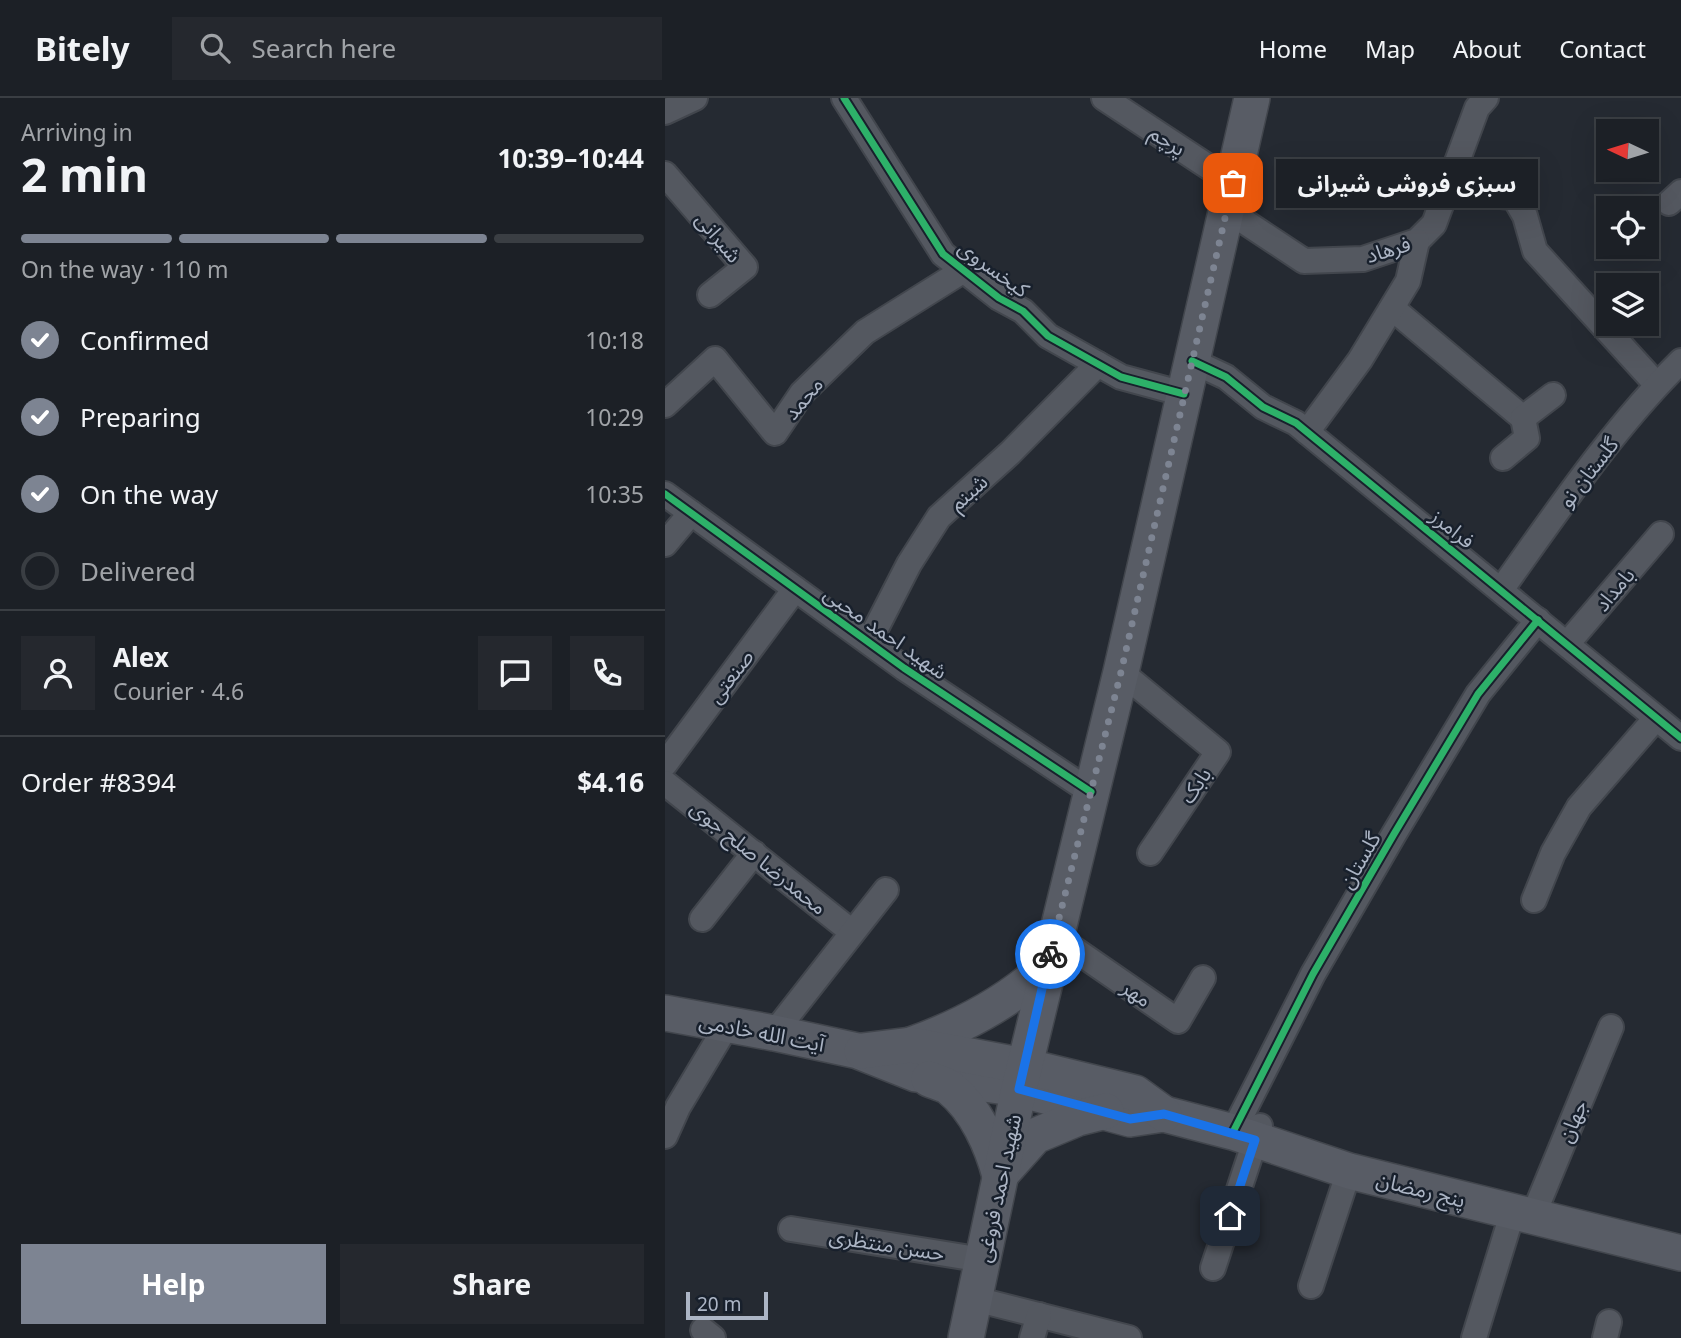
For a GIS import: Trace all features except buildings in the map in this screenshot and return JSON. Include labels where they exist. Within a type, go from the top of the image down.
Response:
[{"type":"main road","name":"شهید احمد فروغی","points":[[966,1338],[1021,1078],[1121,672],[1252,98]]},
{"type":"main road","points":[[1000,1176],[993,1150],[966,1105],[949,1087],[914,1060],[949,1032],[1027,985],[1051,951]]},
{"type":"main road","name":"آیت الله خادمی","points":[[665,1013],[858,1051],[1021,1078]]},
{"type":"main road","name":"پنج رمضان","points":[[1021,1078],[1135,1093],[1164,1114]]},
{"type":"main road","name":"پنج رمضان","points":[[1021,1078],[1130,1119],[1164,1114],[1250,1132],[1349,1171],[1681,1253]]},
{"type":"main road","points":[[1000,1176],[1035,1136],[1078,1118],[1105,1111]]},
{"type":"street","points":[[665,112],[695,98]]},
{"type":"street","name":"کیخسروی","points":[[844,98],[943,254],[999,298],[1023,311],[1048,337],[1121,377],[1188,378]]},
{"type":"street","name":"پرچم","points":[[1104,98],[1230,197]]},
{"type":"street","name":"فرهاد","points":[[1230,197],[1304,261],[1363,259],[1417,242],[1434,224],[1478,101]]},
{"type":"street","name":"شیرانی","points":[[665,174],[745,267],[710,295]]},
{"type":"street","points":[[1446,192],[1514,197],[1525,216],[1535,251],[1657,385]]},
{"type":"street","points":[[1307,432],[1360,360],[1408,281],[1417,242]]},
{"type":"street","name":"محمد","points":[[665,405],[715,359],[775,433],[801,393],[865,332],[964,270]]},
{"type":"street","points":[[1392,308],[1523,418],[1527,438],[1503,458]]},
{"type":"street","name":"گلستان نو","points":[[1501,590],[1562,505],[1657,385],[1681,361]]},
{"type":"street","name":"شبنم","points":[[869,642],[909,564],[939,517],[1010,453],[1098,364]]},
{"type":"street","name":"فرامرز","points":[[1188,378],[1226,377],[1263,407],[1296,423],[1681,738]]},
{"type":"street","points":[[1523,418],[1553,395]]},
{"type":"street","name":"شهید احمد محبی","points":[[665,494],[869,642],[1091,792]]},
{"type":"street","points":[[665,544],[691,513]]},
{"type":"street","name":"بامداد","points":[[1567,644],[1661,534]]},
{"type":"street","name":"صنعتی","points":[[665,764],[795,589]]},
{"type":"street","name":"گلستان","points":[[1213,1268],[1250,1132],[1313,974],[1478,694],[1538,620]]},
{"type":"street","name":"بابک","points":[[1121,672],[1218,752],[1150,853]]},
{"type":"street","points":[[1534,900],[1553,853],[1579,807],[1656,718]]},
{"type":"street","name":"محمدرضا صلح جوی","points":[[665,783],[852,932]]},
{"type":"street","points":[[702,919],[754,853]]},
{"type":"street","points":[[774,1033],[886,890]]},
{"type":"street","name":"مهر","points":[[1051,951],[1178,1021],[1203,978]]},
{"type":"street","points":[[665,1136],[678,1107],[727,1025]]},
{"type":"street","name":"جهان","points":[[1474,1338],[1523,1214],[1611,1027]]},
{"type":"street","points":[[1311,1286],[1349,1171]]},
{"type":"street","name":"حسن منتظری","points":[[791,1229],[983,1260]]},
{"type":"street","points":[[975,1299],[1035,1327],[1129,1338]]},
{"type":"cycle path","points":[[844,98],[943,254],[999,298],[1023,311],[1048,336],[1121,377],[1184,394]]},
{"type":"cycle path","points":[[1192,361],[1226,377],[1263,407],[1296,423],[1681,738]]},
{"type":"cycle path","points":[[665,494],[904,668],[1091,792]]},
{"type":"cycle path","points":[[1233,1132],[1313,974],[1394,834],[1478,694],[1538,620]]},
{"type":"way so far","points":[[1050,954],[1121,672],[1233,183]]},
{"type":"place","name":"سبزی فروشی شیرانی","points":[[1233,183]]},
{"type":"route","points":[[1050,954],[1019,1089],[1130,1119],[1164,1114],[1255,1140],[1230,1216]]}]
